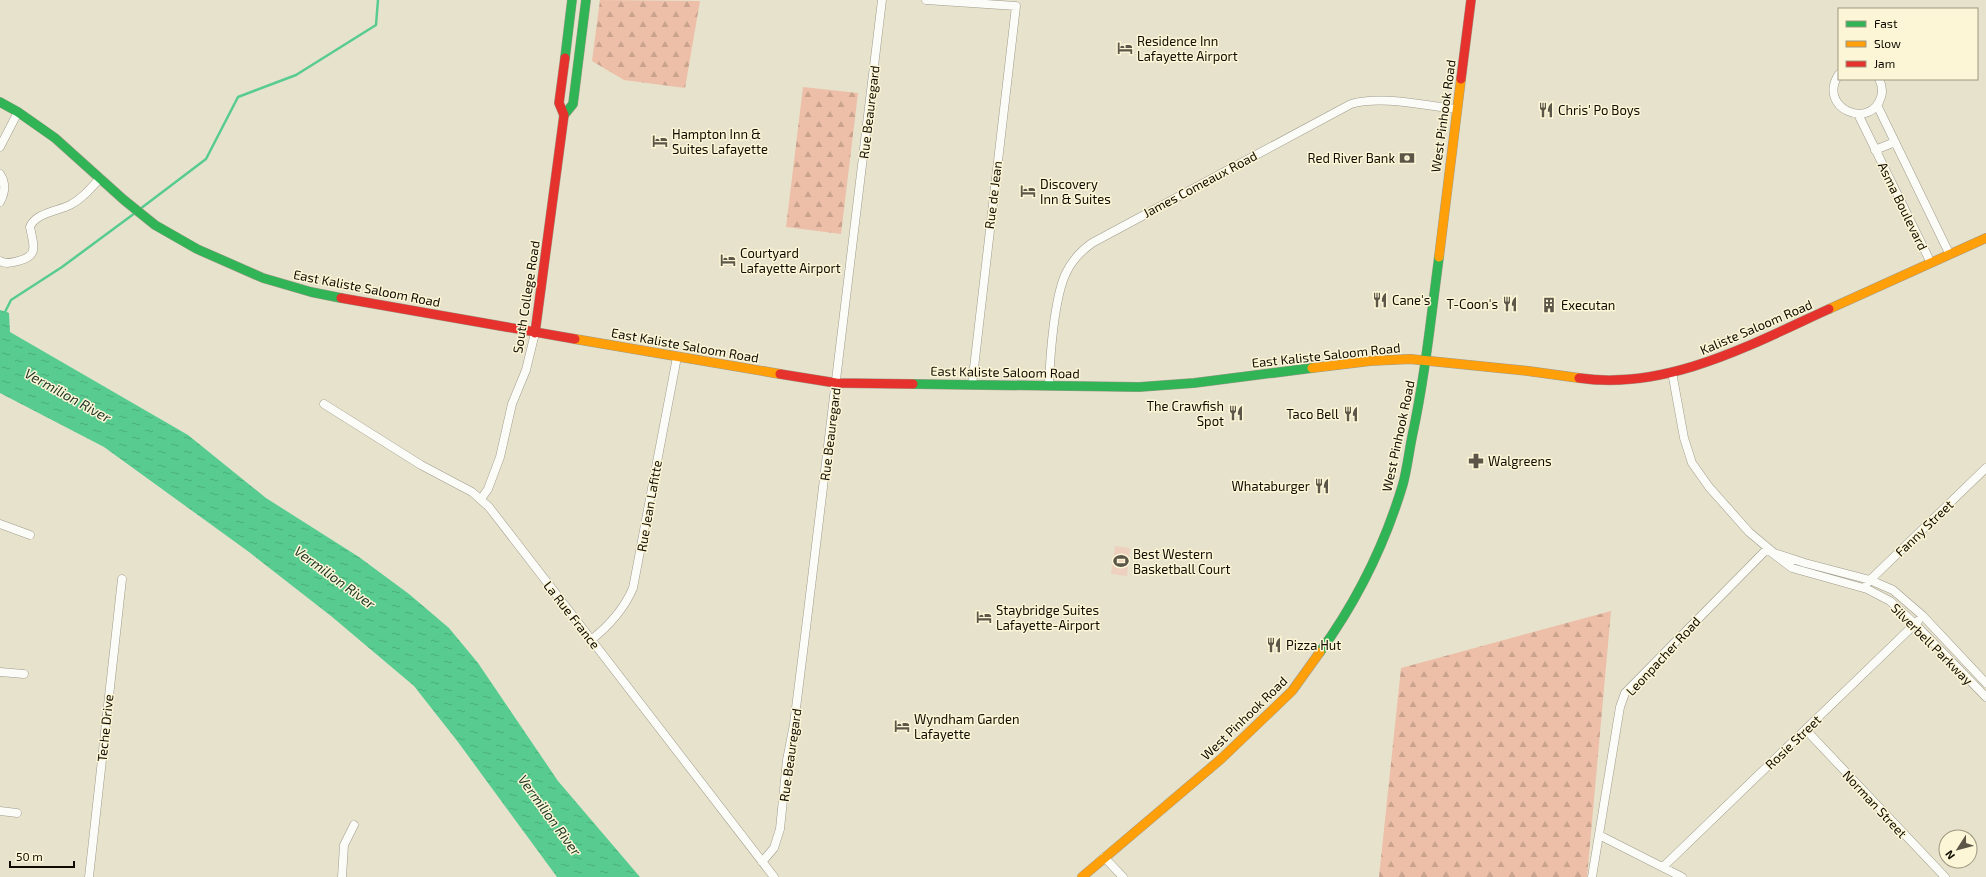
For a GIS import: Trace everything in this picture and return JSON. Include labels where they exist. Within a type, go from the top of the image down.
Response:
[{"type":"main road","name":"South College Road","points":[[535,333],[564,115],[559,103],[572,0]]},
{"type":"main road","name":"South College Road","points":[[564,115],[573,104],[586,0]]},
{"type":"main road","name":"West Pinhook Road","points":[[1082,877],[1254,730],[1292,691],[1330,640],[1369,571],[1396,506],[1411,452],[1426,360],[1471,0]]},
{"type":"main road","name":"East Kaliste Saloom Road","points":[[0,102],[18,112],[55,138],[124,200],[155,224],[184,243],[238,268],[291,287],[535,333],[836,383],[1139,387],[1170,386],[1370,361],[1426,360]]},
{"type":"main road","name":"Kaliste Saloom Road","points":[[1426,360],[1597,380],[1640,379],[1712,361],[1747,347],[1931,263],[1949,253],[1986,238]]},
{"type":"street","name":"Rue Beauregard","points":[[762,862],[774,848],[780,829],[788,760],[806,636],[882,0]]},
{"type":"street","name":"Rue de Jean","points":[[926,0],[1016,6],[972,385]]},
{"type":"street","points":[[1838,76],[1834,86],[1836,100],[1844,110],[1858,114],[1868,112],[1877,105],[1882,96],[1882,88],[1879,80]]},
{"type":"street","name":"James Comeaux Road","points":[[1049,385],[1050,362],[1062,282],[1077,256],[1092,243],[1351,104],[1366,101],[1380,101],[1457,109]]},
{"type":"street","name":"Asma Boulevard","points":[[1877,105],[1949,253]]},
{"type":"street","points":[[0,147],[18,112]]},
{"type":"street","name":"Asma Boulevard","points":[[1858,114],[1931,263]]},
{"type":"street","name":"Asma Boulevard","points":[[1875,150],[1895,142]]},
{"type":"street","points":[[0,174],[4,182],[4,190],[0,202]]},
{"type":"street","points":[[0,261],[10,263],[26,259],[31,256],[34,247],[30,227],[36,219],[72,204],[84,195],[100,178]]},
{"type":"street","name":"South College Road","points":[[481,499],[488,489],[500,457],[512,404],[526,370],[535,333]]},
{"type":"street","name":"Rue Jean Lafitte","points":[[591,640],[617,616],[628,600],[633,588],[677,357]]},
{"type":"street","name":"Silverbell Parkway","points":[[1672,372],[1684,438],[1692,463],[1709,488],[1749,532],[1784,563],[1797,570],[1863,588],[1890,601],[1915,624],[1986,697]]},
{"type":"street","name":"La Rue France","points":[[324,404],[421,465],[455,482],[481,499],[774,877]]},
{"type":"street","name":"Fanny Street","points":[[1863,588],[1986,468]]},
{"type":"street","points":[[0,524],[30,535]]},
{"type":"street","name":"Silverbell Parkway","points":[[1767,549],[1799,562],[1870,580],[1893,590],[1923,616],[1984,678]]},
{"type":"street","name":"Leonpacher Road","points":[[1592,877],[1620,707],[1625,693],[1767,549]]},
{"type":"street","name":"Teche Drive","points":[[89,877],[122,580]]},
{"type":"street","name":"Rosie Street","points":[[1663,867],[1923,616]]},
{"type":"street","points":[[0,672],[24,674]]},
{"type":"street","points":[[1974,685],[1984,678]]},
{"type":"street","name":"Norman Street","points":[[1806,730],[1945,877]]},
{"type":"street","points":[[0,811],[17,813]]},
{"type":"street","points":[[342,877],[344,845],[354,825]]},
{"type":"street","points":[[1599,835],[1682,877]]},
{"type":"street","points":[[1104,857],[1123,877]]},
{"type":"shaded area","name":"Best Western Basketball Court","points":[[1115,546],[1130,548],[1127,576],[1111,574]]},
{"type":"green space","points":[[600,0],[700,1],[685,88],[624,80],[592,61]]},
{"type":"green space","points":[[803,87],[858,93],[841,234],[786,227]]},
{"type":"green space","points":[[1611,611],[1587,877],[1379,877],[1401,668]]},
{"type":"water","name":"Vermilion River","points":[[0,310],[9,313],[10,332],[188,435],[266,498],[359,557],[409,594],[449,628],[478,663],[558,781],[640,877],[557,877],[458,742],[414,686],[331,616],[249,552],[104,447],[0,393]]},
{"type":"waterway","points":[[140,209],[206,159],[238,97],[296,75],[376,25],[378,0]]},
{"type":"waterway","points":[[4,314],[11,300],[62,267],[135,213]]},
{"type":"traffic: fast","points":[[565,58],[572,0]]},
{"type":"traffic: fast","points":[[564,115],[573,104],[586,0]]},
{"type":"traffic: fast","points":[[0,102],[18,112],[55,138],[124,200],[155,225],[197,249],[263,278],[311,292],[341,298]]},
{"type":"traffic: fast","points":[[1320,652],[1346,613],[1369,571],[1388,528],[1403,484],[1424,370],[1439,257]]},
{"type":"traffic: fast","points":[[913,384],[1139,387],[1194,383],[1312,368]]},
{"type":"traffic: slow","points":[[1439,257],[1461,79]]},
{"type":"traffic: slow","points":[[1829,309],[1986,238]]},
{"type":"traffic: slow","points":[[575,339],[780,374]]},
{"type":"traffic: slow","points":[[1312,368],[1370,361],[1410,359],[1528,371],[1579,378]]},
{"type":"traffic: slow","points":[[1082,877],[1221,759],[1292,691],[1320,652]]},
{"type":"traffic: jam","points":[[1461,79],[1471,0]]},
{"type":"traffic: jam","points":[[535,333],[564,115],[559,103],[565,58]]},
{"type":"traffic: jam","points":[[341,298],[575,339]]},
{"type":"traffic: jam","points":[[1579,378],[1612,380],[1644,378],[1676,371],[1708,362],[1739,350],[1829,309]]},
{"type":"traffic: jam","points":[[780,374],[836,383],[913,384]]},
{"type":"place","name":"Residence Inn Lafayette Airport","points":[[1125,48]]},
{"type":"place","name":"Chris' Po Boys","points":[[1546,110]]},
{"type":"place","name":"Hampton Inn & Suites Lafayette","points":[[660,141]]},
{"type":"place","name":"Red River Bank","points":[[1407,158]]},
{"type":"place","name":"Discovery Inn & Suites","points":[[1028,191]]},
{"type":"place","name":"Courtyard Lafayette Airport","points":[[728,260]]},
{"type":"place","name":"Cane's","points":[[1380,300]]},
{"type":"place","name":"T-Coon's","points":[[1510,304]]},
{"type":"place","name":"Executan","points":[[1549,305]]},
{"type":"place","name":"The Crawfish Spot","points":[[1236,413]]},
{"type":"place","name":"Taco Bell","points":[[1351,414]]},
{"type":"place","name":"Walgreens","points":[[1476,461]]},
{"type":"place","name":"Whataburger","points":[[1322,486]]},
{"type":"place","name":"Best Western Basketball Court","points":[[1121,561]]},
{"type":"place","name":"Staybridge Suites Lafayette-Airport","points":[[984,617]]},
{"type":"place","name":"Pizza Hut","points":[[1274,645]]},
{"type":"place","name":"Wyndham Garden Lafayette","points":[[902,726]]}]
